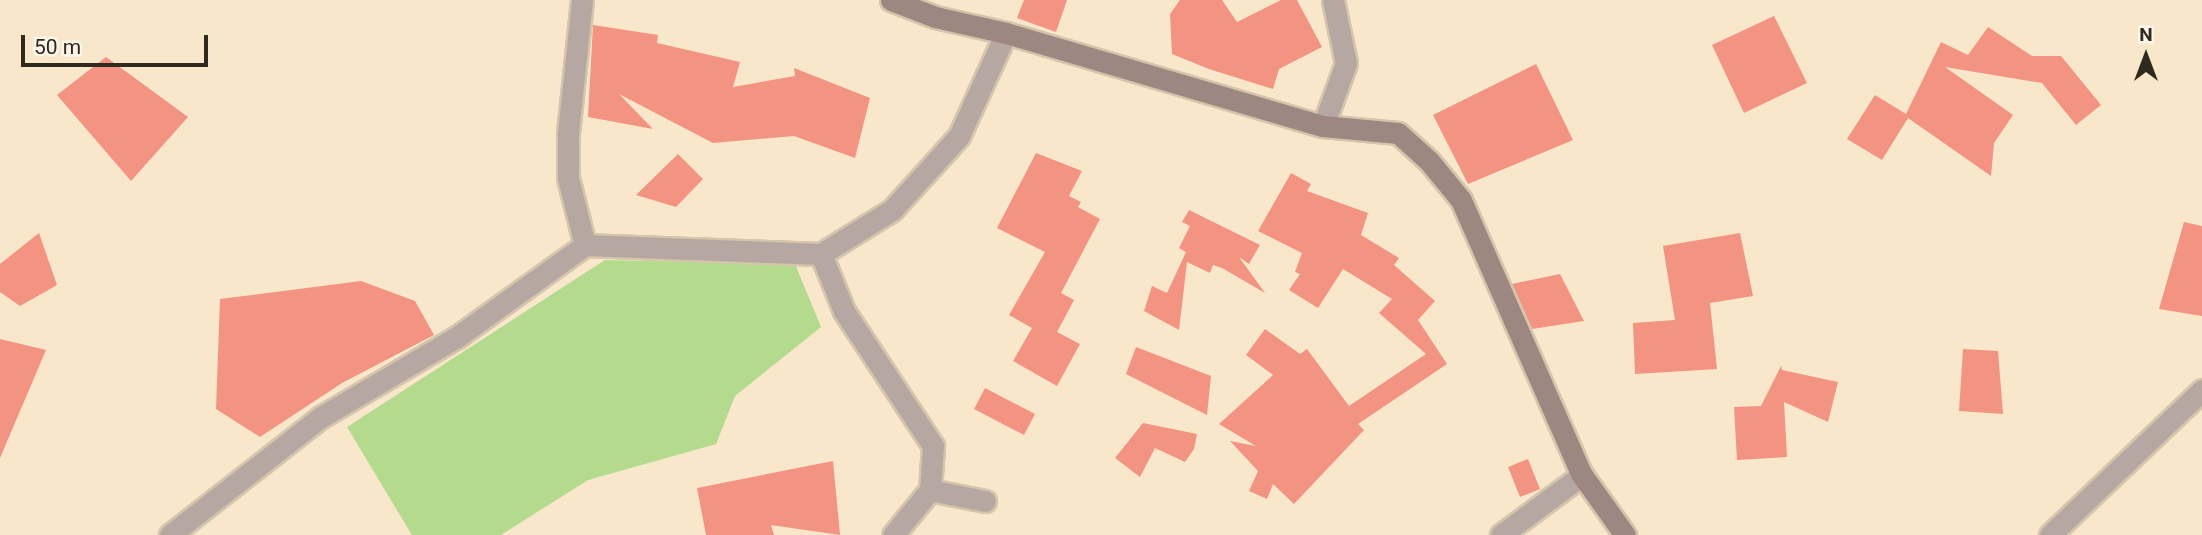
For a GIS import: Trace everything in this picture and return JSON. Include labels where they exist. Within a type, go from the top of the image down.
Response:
[{"type":"street","points":[[582,0],[568,145],[568,178],[585,245]]},
{"type":"street","points":[[891,0],[935,17],[1006,33],[1323,126],[1398,133],[1429,161],[1461,200],[1582,475],[1625,535]]},
{"type":"street","points":[[1323,126],[1346,63],[1333,0]]},
{"type":"street","points":[[170,535],[321,417],[457,337],[585,245],[821,254],[892,210],[959,136],[1006,33]]},
{"type":"street","points":[[821,254],[844,311],[933,446],[930,490],[893,535]]},
{"type":"street","points":[[2050,535],[2202,390]]},
{"type":"street","points":[[1501,535],[1582,475]]},
{"type":"street","points":[[930,490],[985,501]]},
{"type":"green space","points":[[605,260],[795,264],[821,327],[735,396],[716,444],[588,480],[501,535],[412,535],[347,427]]},
{"type":"building","points":[[1024,0],[1067,0],[1056,32],[1017,18]]},
{"type":"building","points":[[1180,0],[1222,0],[1237,22],[1281,0],[1297,0],[1322,47],[1279,69],[1273,89],[1209,69],[1172,54],[1170,14]]},
{"type":"building","points":[[1774,16],[1807,83],[1744,113],[1712,45]]},
{"type":"building","points":[[593,25],[658,35],[657,43],[740,62],[733,87],[795,76],[794,68],[870,98],[855,158],[794,136],[713,143],[619,94],[653,129],[588,117]]},
{"type":"building","points":[[1988,27],[2032,56],[2061,56],[2101,105],[2076,125],[2042,83],[1945,67],[2013,115],[1994,143],[1991,176],[1908,118],[1882,160],[1847,139],[1875,95],[1906,114],[1941,42],[1968,55]]},
{"type":"building","points":[[106,57],[188,117],[131,181],[57,95]]},
{"type":"building","points":[[1536,64],[1573,140],[1468,184],[1433,115]]},
{"type":"building","points":[[1036,153],[1082,171],[1069,196],[1081,202],[1078,207],[1100,219],[1061,293],[1074,300],[1057,332],[1080,344],[1057,386],[1013,361],[1032,328],[1009,315],[1045,252],[997,228]]},
{"type":"building","points":[[678,154],[703,179],[676,207],[636,195]]},
{"type":"building","points":[[1291,173],[1311,184],[1307,191],[1368,213],[1361,235],[1399,258],[1394,265],[1435,301],[1418,320],[1447,364],[1358,424],[1364,430],[1294,504],[1273,484],[1267,499],[1249,491],[1258,471],[1230,441],[1256,446],[1219,424],[1273,375],[1246,355],[1265,329],[1300,354],[1307,349],[1349,406],[1426,354],[1379,313],[1392,299],[1343,269],[1318,308],[1289,290],[1300,274],[1295,272],[1302,253],[1258,231]]},
{"type":"building","points":[[1189,210],[1260,245],[1249,264],[1239,257],[1265,293],[1222,268],[1213,265],[1210,273],[1187,262],[1179,330],[1144,311],[1152,286],[1167,293],[1186,252],[1179,248],[1190,226],[1182,222]]},
{"type":"building","points":[[2184,222],[2202,226],[2202,316],[2159,309]]},
{"type":"building","points":[[39,233],[57,285],[20,306],[0,292],[0,264]]},
{"type":"building","points":[[1740,233],[1753,296],[1710,303],[1717,369],[1635,374],[1633,323],[1675,320],[1663,246]]},
{"type":"building","points":[[1560,274],[1584,321],[1532,329],[1512,284]]},
{"type":"building","points":[[361,281],[415,301],[434,335],[342,383],[260,437],[216,409],[220,299]]},
{"type":"building","points":[[0,339],[46,350],[0,458]]},
{"type":"building","points":[[1136,347],[1211,376],[1207,415],[1126,374]]},
{"type":"building","points":[[1963,349],[1998,351],[2003,414],[1959,411]]},
{"type":"building","points":[[1781,366],[1782,370],[1838,382],[1828,422],[1784,402],[1787,457],[1737,460],[1734,407],[1761,406]]},
{"type":"building","points":[[985,388],[1035,414],[1024,435],[974,409]]},
{"type":"building","points":[[1143,423],[1197,434],[1194,449],[1185,462],[1155,448],[1140,477],[1115,458]]},
{"type":"building","points":[[1528,459],[1540,489],[1520,497],[1508,467]]},
{"type":"building","points":[[833,461],[840,535],[771,525],[774,535],[706,535],[697,488]]}]
